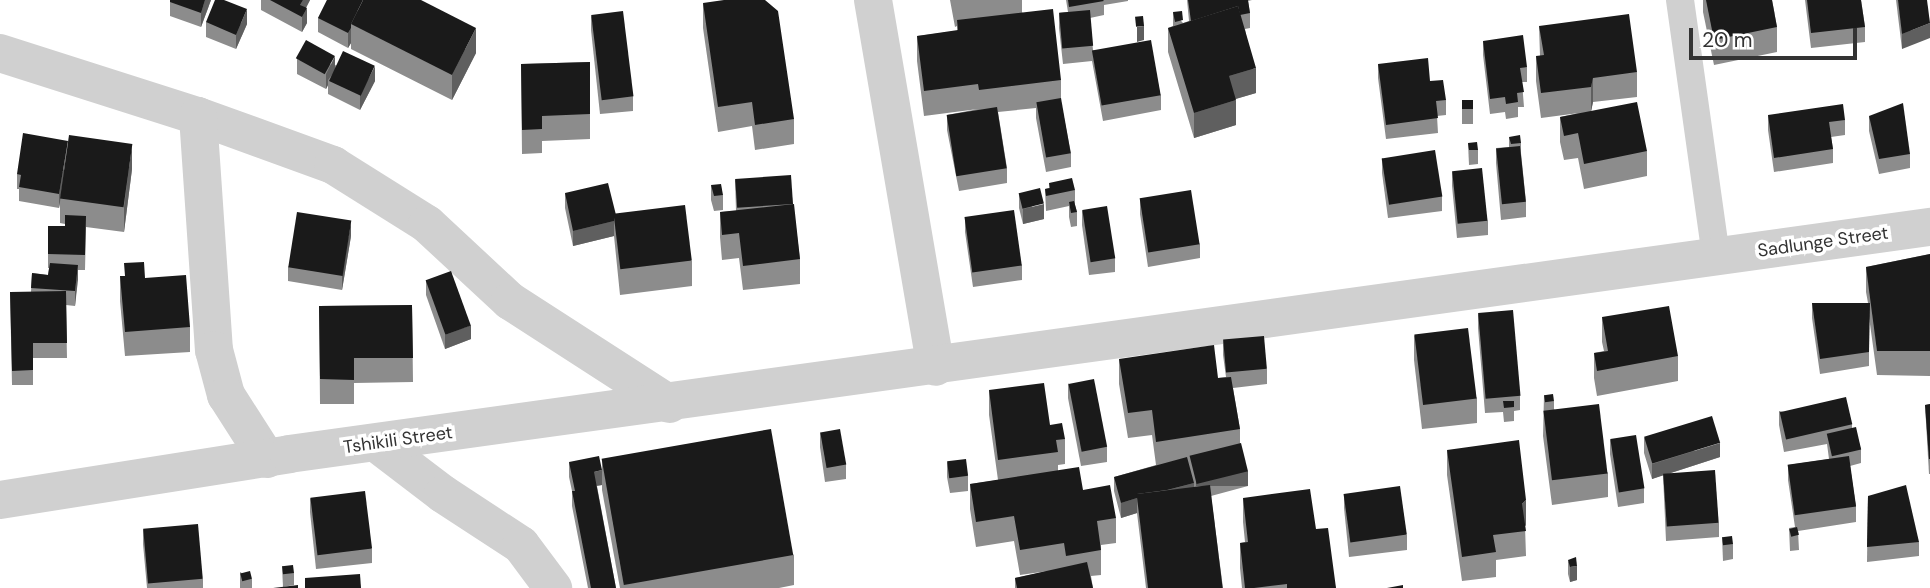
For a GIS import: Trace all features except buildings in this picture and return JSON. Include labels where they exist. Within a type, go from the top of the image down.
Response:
[{"type":"street","points":[[873,0],[936,367]]},
{"type":"street","points":[[0,53],[198,116],[333,165],[427,224],[510,302],[670,404]]},
{"type":"street","points":[[198,116],[214,350],[226,395],[267,459]]},
{"type":"street","name":"Sadlunge Street","points":[[936,367],[1930,228]]},
{"type":"street","name":"Tshikili Street","points":[[0,500],[376,443],[936,367]]},
{"type":"street","points":[[376,443],[443,494],[521,545],[553,588]]},
{"type":"lane","points":[[1680,0],[1716,257]]}]
